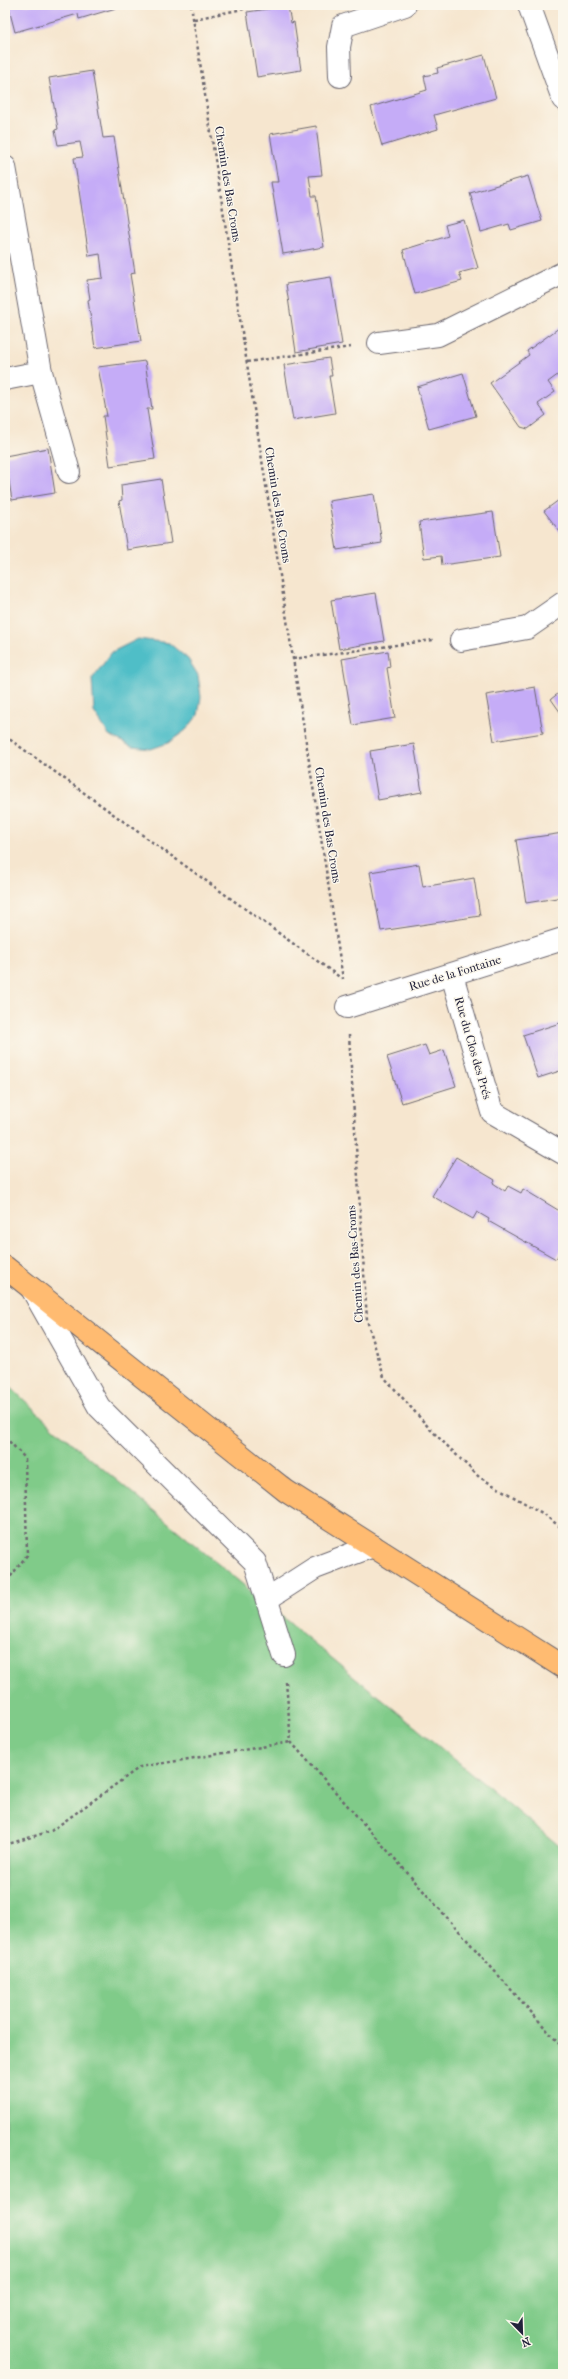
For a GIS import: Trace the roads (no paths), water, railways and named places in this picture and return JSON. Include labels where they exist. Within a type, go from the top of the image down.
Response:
[{"type":"main road","points":[[5,1267],[286,1491],[563,1667]]},
{"type":"street","points":[[340,76],[339,47],[343,26],[405,5]]},
{"type":"street","points":[[529,5],[563,99]]},
{"type":"street","points":[[5,167],[42,372],[69,472]]},
{"type":"street","points":[[379,343],[438,335],[563,273]]},
{"type":"street","points":[[5,379],[42,372]]},
{"type":"street","points":[[461,640],[527,628],[563,602]]},
{"type":"street","name":"Rue de la Fontaine","points":[[347,1007],[563,939]]},
{"type":"street","name":"Rue du Clos des Prés","points":[[452,975],[492,1112],[563,1153]]},
{"type":"street","points":[[32,1289],[98,1407],[255,1562],[284,1655]]},
{"type":"street","points":[[267,1599],[315,1568],[373,1546]]},
{"type":"water","points":[[138,639],[169,643],[188,659],[198,675],[201,697],[198,715],[186,730],[168,743],[151,749],[132,747],[109,735],[94,712],[92,679],[112,652]]}]
